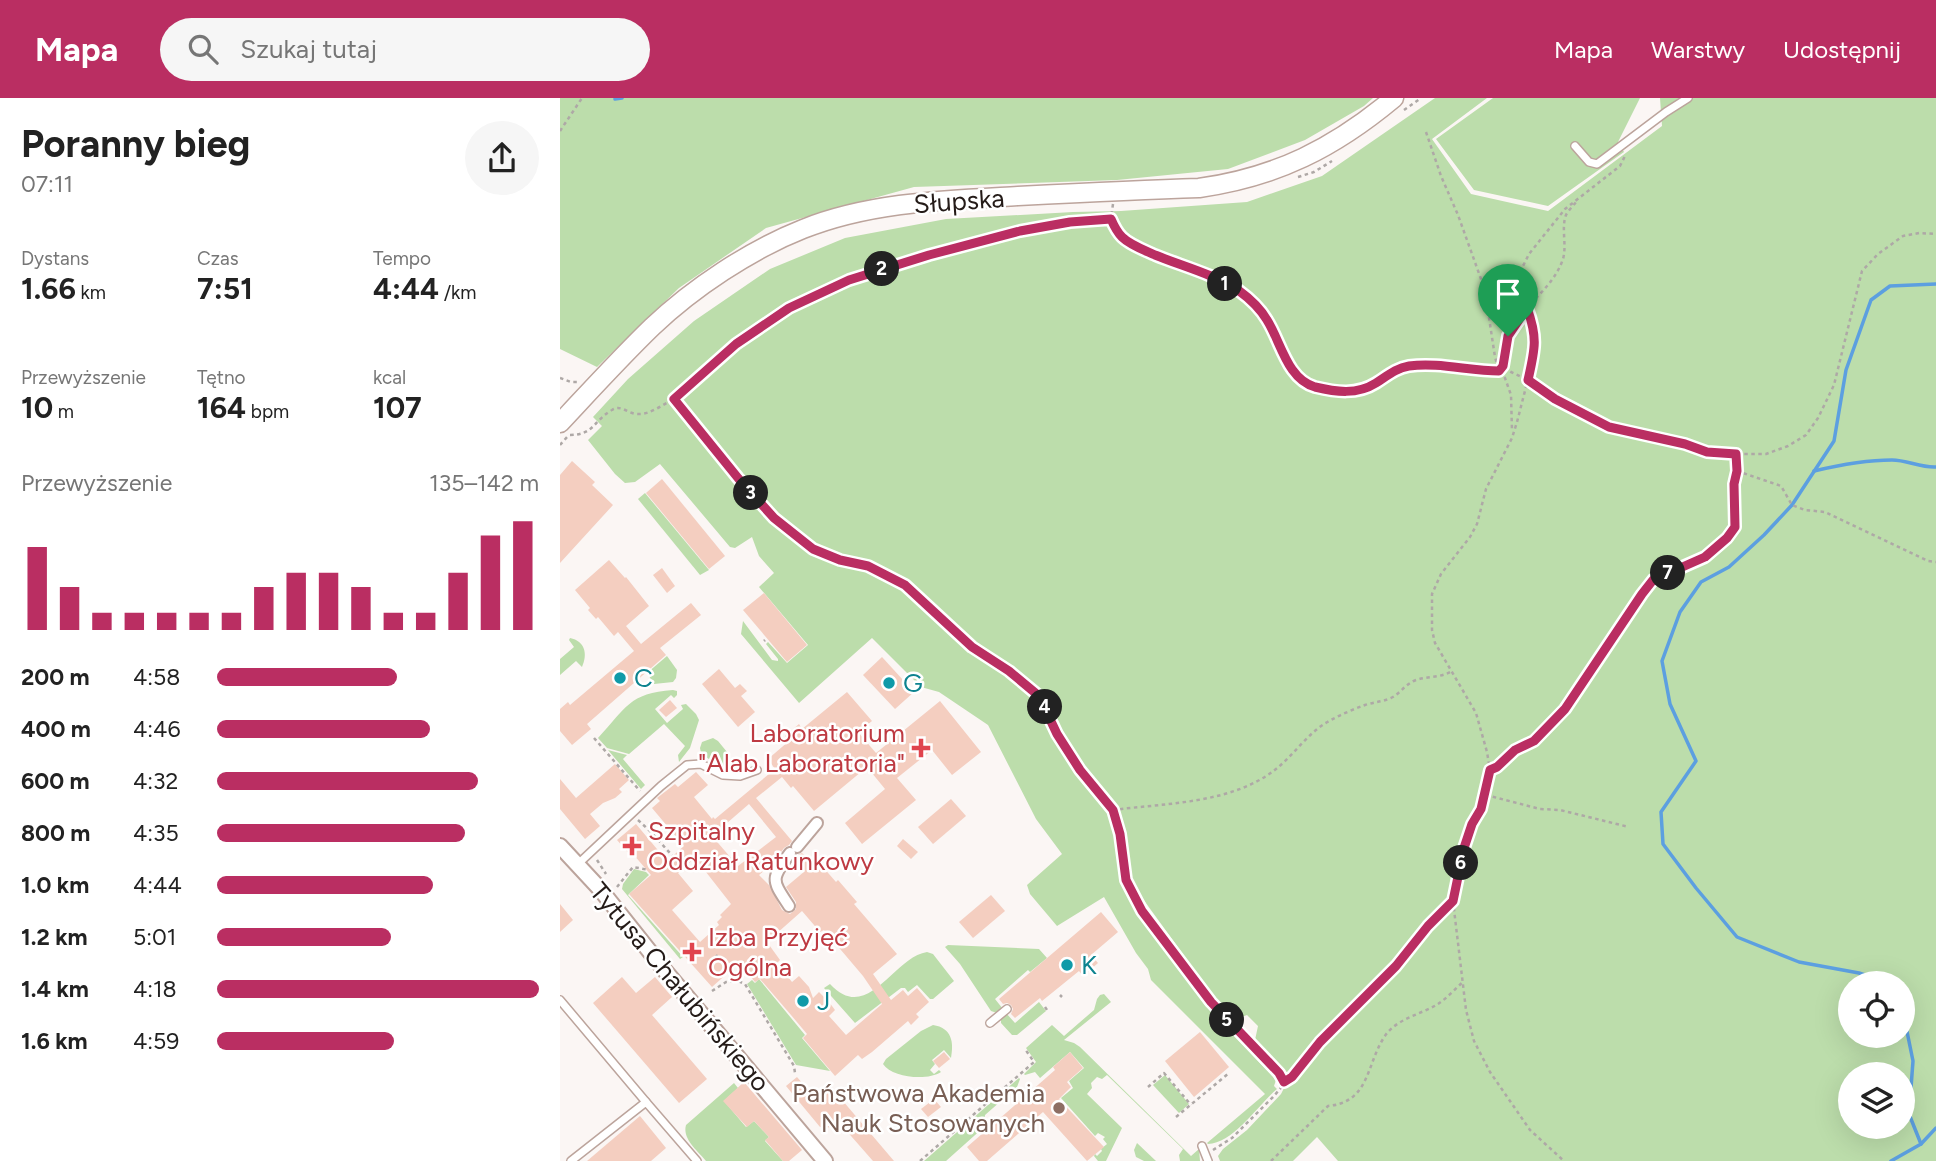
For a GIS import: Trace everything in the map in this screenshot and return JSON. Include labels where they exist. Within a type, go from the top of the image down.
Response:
[{"type":"street","name":"Słupska","points":[[567,420],[652,327],[685,300],[720,274],[804,228],[876,209],[922,202],[1199,188],[1225,184],[1301,160],[1397,105]]},
{"type":"street","points":[[789,906],[776,886],[775,877],[793,850],[817,823]]},
{"type":"street","name":"Tytusa Chałubińskiego","points":[[560,846],[621,914],[666,972],[825,1161]]},
{"type":"lane","points":[[1575,146],[1589,162],[1597,164],[1665,112],[1688,98]]},
{"type":"lane","points":[[578,864],[687,765],[701,764],[723,775],[732,776],[757,770]]},
{"type":"lane","points":[[560,1000],[697,1161]]},
{"type":"lane","points":[[990,1023],[1007,1009]]},
{"type":"lane","points":[[571,1161],[646,1102]]},
{"type":"lane","points":[[1202,1146],[1207,1158]]},
{"type":"path","points":[[560,131],[582,98]]},
{"type":"path","points":[[1397,105],[1421,98]]},
{"type":"path","points":[[1426,132],[1481,279],[1493,348],[1499,371],[1505,378],[1511,395],[1512,438]]},
{"type":"path","points":[[1564,1161],[1530,1130],[1490,1072],[1474,1041],[1466,1010],[1453,901],[1464,848],[1486,795],[1490,770],[1476,713],[1435,643],[1432,630],[1432,594],[1441,574],[1477,524],[1486,489],[1512,438],[1535,348],[1534,326],[1521,284],[1522,268],[1529,254],[1565,209],[1620,166],[1628,153],[1621,146]]},
{"type":"path","points":[[1289,180],[1314,172],[1334,160]]},
{"type":"path","points":[[1499,371],[1503,366],[1508,336],[1558,270],[1563,256],[1566,215],[1582,194]]},
{"type":"path","points":[[1113,204],[1111,219],[1124,239],[1144,250],[1214,278],[1237,290],[1252,302],[1267,319],[1292,372],[1311,386],[1348,392],[1363,390],[1389,373],[1420,365],[1499,371]]},
{"type":"path","points":[[567,420],[580,435],[613,409],[621,407],[634,414],[643,414],[674,399],[746,337],[789,308],[849,280],[1020,231],[1070,222],[1111,219]]},
{"type":"path","points":[[1503,366],[1555,399],[1609,427],[1685,444],[1707,452],[1766,454],[1788,446],[1806,435],[1818,418],[1834,385],[1862,271],[1878,254],[1903,236],[1936,234]]},
{"type":"path","points":[[674,399],[774,518],[813,549],[840,560],[868,566],[905,585],[972,647],[1009,671],[1039,696],[1057,734],[1080,770],[1113,810],[1120,834],[1126,880],[1142,911],[1211,1002],[1279,1073],[1284,1082]]},
{"type":"path","points":[[560,445],[567,420]]},
{"type":"path","points":[[1490,770],[1515,750],[1534,741],[1565,709],[1653,580],[1705,557],[1727,538],[1735,527],[1736,454]]},
{"type":"path","points":[[1737,471],[1781,486],[1792,505],[1805,510],[1825,512],[1928,561],[1936,562]]},
{"type":"path","points":[[1113,810],[1195,800],[1232,793],[1253,785],[1277,769],[1328,721],[1395,696],[1408,684],[1419,679],[1446,675],[1452,671]]},
{"type":"path","points":[[594,738],[641,793]]},
{"type":"path","points":[[1486,795],[1629,827]]},
{"type":"path","points":[[638,820],[678,862]]},
{"type":"path","points":[[617,887],[634,867],[649,870]]},
{"type":"path","points":[[1207,1158],[1245,1126],[1280,1090],[1320,1042],[1396,966],[1428,926],[1453,901]]},
{"type":"path","points":[[716,955],[738,981],[745,984],[794,1066],[795,1073]]},
{"type":"path","points":[[712,991],[726,982],[738,981]]},
{"type":"path","points":[[1271,1161],[1328,1106],[1340,1105],[1363,1087],[1383,1038],[1392,1029],[1411,1015],[1438,1003],[1463,982]]},
{"type":"path","points":[[920,1161],[1034,1062],[1025,1049]]},
{"type":"path","points":[[1148,1087],[1164,1073],[1191,1105]]},
{"type":"path","points":[[1176,1118],[1229,1073]]},
{"type":"green space","points":[[560,98],[1373,98],[1305,140],[1228,169],[1117,180],[914,187],[766,228],[679,288],[597,367],[560,349]]},
{"type":"green space","points":[[1435,98],[1487,98],[1432,139],[1471,194],[1548,211],[1662,126],[1660,98],[1936,98],[1936,1161],[1338,1161],[1317,1137],[1293,1161],[1220,1161],[1218,1156],[1223,1149],[1247,1130],[1291,1080],[1255,1040],[1258,1026],[1247,1015],[1239,1018],[1227,1013],[1214,997],[1135,888],[1126,865],[1118,865],[1120,879],[1141,918],[1205,1005],[1276,1080],[1274,1086],[1277,1089],[1245,1122],[1218,1142],[1207,1143],[1265,1094],[1151,980],[1148,969],[1104,897],[1057,926],[1030,894],[1027,885],[1062,854],[1036,819],[988,725],[939,692],[921,687],[872,638],[799,703],[741,634],[743,621],[772,660],[778,659],[766,644],[768,642],[787,663],[808,645],[759,587],[774,573],[759,556],[752,537],[735,548],[730,547],[660,464],[635,482],[625,483],[588,440],[602,426],[593,417],[628,379],[694,321],[770,269],[845,238],[946,219],[1247,202],[1322,176]]},
{"type":"green space","points":[[1493,98],[1640,98],[1618,142],[1624,152],[1548,206],[1474,190],[1436,139]]},
{"type":"green space","points":[[645,493],[709,570],[700,575],[638,499]]},
{"type":"green space","points":[[570,638],[582,645],[584,662],[582,667],[576,661],[560,675],[560,659],[574,647]]},
{"type":"green space","points":[[667,656],[677,670],[676,678],[673,682],[654,684],[647,673]]},
{"type":"green space","points":[[677,691],[677,695],[674,698],[671,695],[655,709],[667,723],[683,709],[681,705],[686,704],[699,720],[690,748],[679,762],[678,755],[685,746],[664,724],[629,754],[607,748],[598,738],[622,710],[637,699]]},
{"type":"green space","points":[[713,738],[727,752],[724,754],[732,764],[728,771],[701,753],[702,742]]},
{"type":"green space","points":[[608,750],[627,755],[623,759],[645,785],[641,789]]},
{"type":"green space","points":[[634,869],[649,875],[628,895],[683,957],[680,959],[622,889]]},
{"type":"green space","points":[[945,947],[1039,949],[1047,958],[1030,972],[1028,970],[995,999],[1003,1009],[997,1013],[991,1011],[960,964]]},
{"type":"green space","points":[[927,952],[933,954],[954,981],[933,999],[917,985],[908,992],[901,988],[855,1023],[824,988],[830,984],[844,995],[856,997],[868,993],[915,956]]},
{"type":"green space","points":[[759,979],[805,1035],[802,1038],[830,1071],[796,1065],[747,984],[752,980],[755,983]]},
{"type":"green space","points":[[1104,994],[1111,1002],[1064,1040],[1080,1047],[1191,1156],[1199,1149],[1200,1161],[1180,1161],[1179,1155],[1183,1149],[1107,1075],[1102,1079],[1097,1077],[1091,1083],[1092,1088],[1087,1094],[1122,1128],[1106,1161],[1098,1161],[1094,1156],[1107,1144],[1103,1139],[1105,1137],[1098,1133],[1095,1136],[1061,1098],[1073,1088],[1069,1081],[1084,1068],[1070,1052],[1040,1078],[1035,1072],[1024,1074],[1036,1062],[1026,1048],[1052,1025],[1064,1036],[1094,1010],[1097,999]]},
{"type":"green space","points":[[1039,1002],[1046,1011],[1017,1035],[1012,1035],[1001,1023],[1001,1018],[1006,1013],[1015,1023]]},
{"type":"green space","points":[[933,1025],[944,1029],[952,1041],[951,1058],[944,1050],[932,1060],[935,1064],[930,1070],[934,1074],[939,1070],[941,1072],[928,1077],[911,1077],[894,1072],[883,1064],[921,1031]]},
{"type":"green space","points":[[1165,1075],[1189,1104],[1179,1113],[1153,1085]]},
{"type":"green space","points":[[1019,1078],[1017,1087],[985,1115],[984,1127],[946,1161],[924,1161]]},
{"type":"green space","points":[[734,1083],[738,1088],[724,1101],[746,1127],[754,1121],[769,1137],[765,1141],[783,1161],[706,1161],[688,1140],[686,1125]]},
{"type":"green space","points":[[1137,1143],[1156,1161],[1144,1161],[1136,1157],[1134,1150]]},
{"type":"building","points":[[572,461],[595,482],[592,485],[613,505],[560,563],[560,475]]},
{"type":"building","points":[[662,479],[725,556],[709,569],[646,493]]},
{"type":"building","points":[[609,560],[649,606],[626,626],[641,644],[691,603],[701,615],[660,648],[666,655],[587,724],[591,729],[572,745],[560,731],[560,709],[568,702],[570,705],[634,651],[618,632],[614,636],[598,617],[596,619],[575,590]]},
{"type":"building","points":[[662,568],[675,586],[667,593],[653,575]]},
{"type":"building","points":[[764,593],[807,645],[787,662],[743,610]]},
{"type":"building","name":"G","points":[[882,657],[914,692],[895,709],[863,675]]},
{"type":"building","points":[[719,669],[735,688],[740,684],[747,691],[741,696],[755,712],[738,727],[702,684]]},
{"type":"building","points":[[847,692],[872,721],[858,732],[876,753],[940,701],[981,752],[952,775],[932,750],[897,778],[916,800],[862,844],[845,823],[885,789],[867,767],[814,811],[782,777],[756,798],[792,841],[759,875],[769,885],[782,910],[790,914],[796,909],[796,902],[786,887],[805,871],[795,860],[802,853],[818,870],[822,866],[836,882],[838,880],[857,902],[854,904],[897,954],[873,974],[891,1000],[903,990],[908,996],[917,988],[929,1002],[916,1014],[919,1017],[911,1025],[908,1021],[872,1052],[862,1059],[858,1055],[835,1076],[803,1038],[807,1034],[791,1015],[760,979],[755,982],[739,963],[712,987],[629,894],[651,875],[617,840],[636,824],[667,861],[684,846],[652,808],[660,801],[657,798],[675,784],[678,787],[696,772],[708,785],[694,797],[712,819],[715,819],[775,769],[768,759],[789,741],[785,736],[799,724],[802,729]],"holes":[[[749,804],[776,837],[738,866],[712,836]],[[695,858],[731,904],[720,915],[722,917],[717,922],[719,925],[700,942],[672,910],[693,891],[678,873]],[[802,911],[820,932],[824,930],[863,976],[882,1004],[846,1035],[829,1016],[835,1010],[829,1002],[819,992],[813,998],[809,987],[799,976],[792,982],[777,963],[780,960],[767,942]]]},
{"type":"building","points":[[670,700],[677,708],[666,717],[659,710]]},
{"type":"building","points":[[615,764],[629,780],[619,789],[622,792],[590,814],[600,826],[585,839],[560,809],[560,779],[576,798]]},
{"type":"building","points":[[951,799],[966,816],[933,844],[918,827]]},
{"type":"building","points":[[903,839],[918,852],[911,859],[897,846]]},
{"type":"building","points":[[991,895],[1005,911],[973,938],[959,922]]},
{"type":"building","points":[[560,904],[573,920],[560,932]]},
{"type":"building","name":"K","points":[[1101,912],[1118,932],[1091,955],[1098,963],[1083,976],[1079,971],[1042,1001],[1040,998],[1015,1018],[1011,1014],[1011,1005],[1003,1004],[999,999]]},
{"type":"building","points":[[622,977],[636,993],[655,977],[672,997],[652,1015],[707,1079],[679,1103],[593,1003]]},
{"type":"building","points":[[1200,1032],[1229,1067],[1194,1097],[1165,1061]]},
{"type":"building","points":[[944,1052],[950,1059],[939,1068],[933,1061]]},
{"type":"building","points":[[1070,1052],[1083,1068],[1067,1082],[1071,1087],[1059,1099],[1104,1147],[1087,1161],[1043,1112],[987,1161],[979,1161],[967,1147],[1055,1070],[1053,1067]]},
{"type":"building","points":[[797,1077],[816,1099],[831,1087],[894,1161],[873,1161],[837,1120],[830,1127],[820,1127],[786,1086]]},
{"type":"building","points":[[744,1082],[802,1150],[789,1161],[783,1161],[765,1140],[769,1137],[754,1121],[747,1127],[723,1101]]},
{"type":"building","points":[[934,1099],[941,1107],[928,1117],[921,1109]]},
{"type":"building","points":[[640,1116],[666,1148],[651,1161],[587,1161]]},
{"type":"waterway","points":[[615,99],[622,98]]},
{"type":"waterway","points":[[1848,971],[1799,962],[1737,937],[1663,844],[1661,812],[1696,761],[1670,704],[1662,661],[1680,612],[1701,582],[1729,567],[1764,535],[1792,505],[1834,441],[1846,370],[1871,300],[1890,286],[1936,284]]},
{"type":"waterway","points":[[1814,471],[1882,460],[1936,467]]},
{"type":"waterway","points":[[1891,1161],[1921,1144],[1909,1114],[1913,1061],[1910,1048]]},
{"type":"waterway","points":[[1921,1144],[1936,1128]]},
{"type":"place","name":"C","points":[[620,678]]},
{"type":"place","name":"G","points":[[889,683]]},
{"type":"place","name":"Laboratorium \"Alab Laboratoria\"","points":[[921,748]]},
{"type":"place","name":"Szpitalny Oddział Ratunkowy","points":[[632,846]]},
{"type":"place","name":"Izba Przyjęć Ogólna","points":[[692,952]]},
{"type":"place","name":"K","points":[[1067,965]]},
{"type":"place","name":"J","points":[[803,1001]]},
{"type":"place","name":"Państwowa Akademia Nauk Stosowanych","points":[[1059,1108]]},
{"type":"route","points":[[1111,219],[1124,239],[1237,290],[1267,319],[1292,372],[1311,386],[1348,392],[1363,390],[1389,373],[1420,365],[1499,371],[1503,366],[1508,336],[1527,308],[1534,326],[1535,348],[1528,380],[1555,399],[1609,427],[1685,444],[1707,452],[1736,454],[1735,527],[1727,538],[1705,557],[1653,580],[1565,709],[1534,741],[1515,750],[1490,770],[1486,795],[1464,848],[1453,901],[1428,926],[1396,966],[1320,1042],[1292,1077],[1284,1082],[1279,1073],[1211,1002],[1142,911],[1126,880],[1120,834],[1113,810],[1080,770],[1057,734],[1039,696],[1009,671],[972,647],[905,585],[868,566],[840,560],[813,549],[774,518],[674,399],[736,344],[789,308],[849,280],[1020,231],[1070,222],[1111,219]]}]
